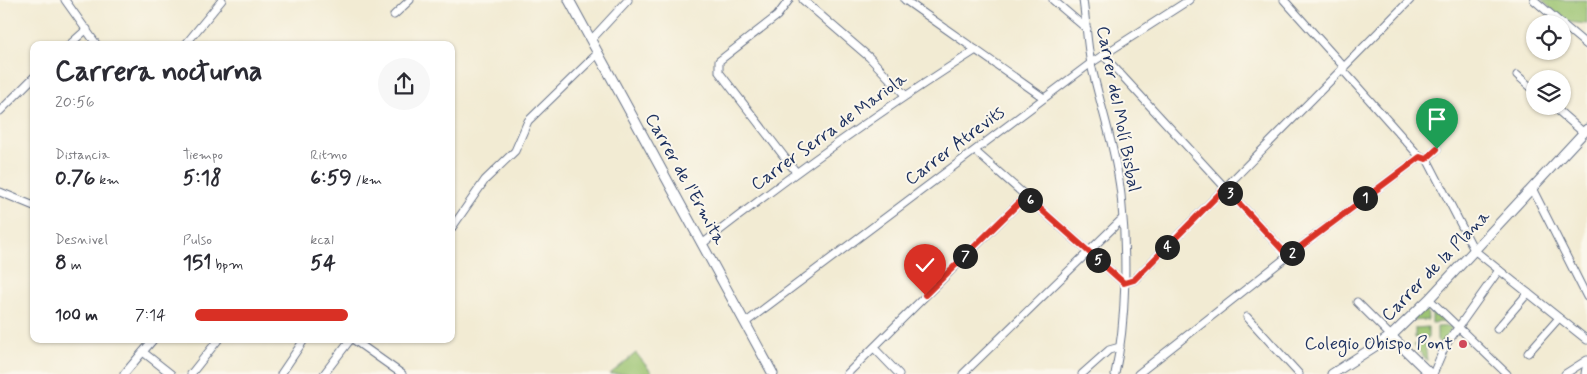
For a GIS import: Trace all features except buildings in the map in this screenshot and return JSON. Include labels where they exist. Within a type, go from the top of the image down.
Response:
[{"type":"street","points":[[65,0],[94,41]]},
{"type":"street","points":[[188,41],[222,0]]},
{"type":"street","points":[[394,15],[410,0]]},
{"type":"street","name":"Carrer de l'Ermita","points":[[569,0],[773,374]]},
{"type":"street","points":[[591,40],[628,0]]},
{"type":"street","points":[[789,0],[777,16],[719,61],[719,72],[796,172]]},
{"type":"street","points":[[803,0],[869,57],[905,95]]},
{"type":"street","points":[[905,0],[1044,98]]},
{"type":"street","points":[[1053,0],[1087,29]]},
{"type":"street","name":"Carrer del Molí Bisbal","points":[[1083,0],[1091,62],[1115,160],[1121,196],[1124,283],[1120,347],[1115,374]]},
{"type":"street","name":"Carrer Atrevits","points":[[745,323],[1091,62],[1189,0]]},
{"type":"street","points":[[1284,0],[1423,158],[1474,250],[1587,340]]},
{"type":"street","points":[[975,151],[1124,283],[1134,280],[1410,0]]},
{"type":"street","points":[[1534,0],[1552,15]]},
{"type":"street","points":[[75,41],[87,30]]},
{"type":"street","points":[[1571,32],[1587,45]]},
{"type":"street","name":"Carrer Serra de Mariola","points":[[702,244],[796,172],[905,95],[976,50]]},
{"type":"street","points":[[455,223],[484,180],[515,151],[528,121],[598,52]]},
{"type":"street","points":[[1103,55],[1288,256]]},
{"type":"street","points":[[1517,75],[1526,83]]},
{"type":"street","points":[[0,111],[30,81]]},
{"type":"street","points":[[1565,115],[1585,131]]},
{"type":"street","name":"Carrer de la Plana","points":[[1332,374],[1391,336],[1429,299],[1585,131]]},
{"type":"street","points":[[1138,374],[1288,256],[1437,149]]},
{"type":"street","points":[[1532,188],[1587,298]]},
{"type":"street","points":[[0,192],[30,204]]},
{"type":"street","points":[[847,374],[1026,196]]},
{"type":"street","points":[[963,374],[1122,219]]},
{"type":"street","points":[[1357,302],[1431,374],[1445,346],[1499,270]]},
{"type":"street","points":[[1497,329],[1528,293]]},
{"type":"street","points":[[1429,299],[1507,374]]},
{"type":"street","points":[[1247,317],[1299,374]]},
{"type":"street","points":[[1528,353],[1559,318]]},
{"type":"street","points":[[127,373],[150,343]]},
{"type":"street","points":[[191,374],[216,343]]},
{"type":"street","points":[[281,374],[302,343]]},
{"type":"street","points":[[324,374],[348,343]]},
{"type":"street","points":[[358,343],[402,374]]},
{"type":"street","points":[[1082,374],[1109,350],[1120,347]]},
{"type":"street","points":[[874,348],[899,374]]},
{"type":"street","points":[[143,352],[171,374]]},
{"type":"street","points":[[1565,374],[1587,360]]},
{"type":"street","points":[[1586,374],[1587,368]]},
{"type":"green space","points":[[1541,0],[1587,0],[1587,24],[1571,22],[1571,15],[1559,15]]},
{"type":"green space","points":[[1427,306],[1428,320],[1410,321]]},
{"type":"green space","points":[[1432,308],[1447,322],[1432,323]]},
{"type":"green space","points":[[1452,326],[1441,344],[1437,340],[1437,327]]},
{"type":"green space","points":[[1428,327],[1428,338],[1415,338],[1415,328]]},
{"type":"green space","points":[[1425,342],[1427,361],[1414,345]]},
{"type":"green space","points":[[636,353],[653,374],[610,374]]},
{"type":"place","name":"Colegio Obispo Pont","points":[[1463,344]]},
{"type":"route","points":[[925,295],[1026,196],[1124,283],[1134,280],[1225,188],[1288,256],[1420,157],[1426,159],[1437,149]]}]
